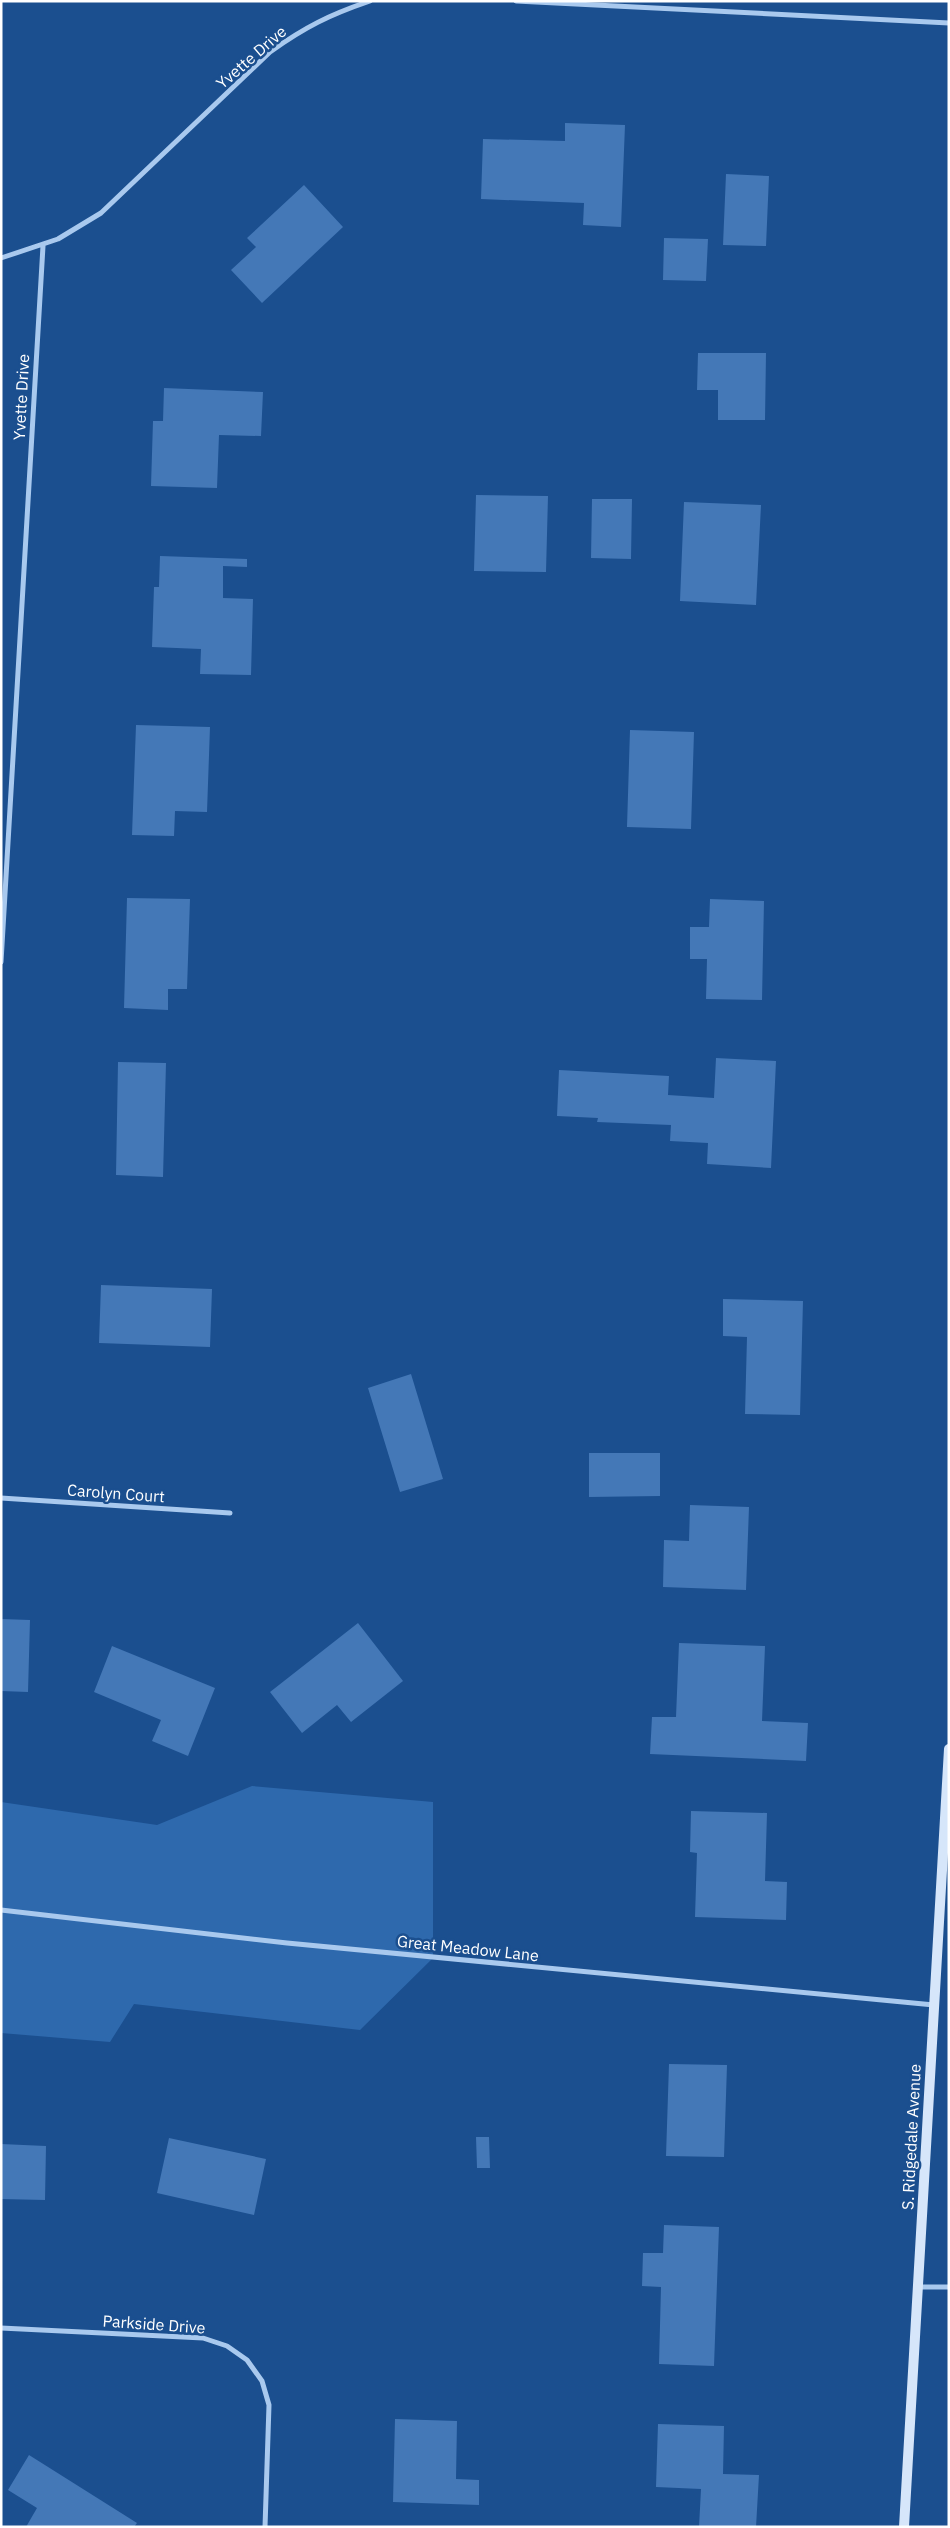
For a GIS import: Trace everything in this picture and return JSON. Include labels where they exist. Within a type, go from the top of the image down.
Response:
[{"type":"main road","name":"S. Ridgedale Avenue","points":[[904,2527],[949,1748]]},
{"type":"street","name":"Yvette Drive","points":[[1,962],[43,246],[101,213],[270,52],[331,14],[370,1]]},
{"type":"street","points":[[516,1],[949,23]]},
{"type":"street","points":[[1,258],[43,246]]},
{"type":"street","name":"Carolyn Court","points":[[1,1498],[230,1513]]},
{"type":"street","name":"Great Meadow Lane","points":[[1,1910],[287,1943],[934,2005]]},
{"type":"street","points":[[917,2287],[949,2287]]},
{"type":"street","name":"Parkside Drive","points":[[1,2328],[203,2338],[227,2346],[247,2360],[262,2381],[269,2405],[265,2527]]},
{"type":"shaded area","points":[[252,1786],[433,1802],[433,1958],[360,2030],[134,2004],[110,2042],[1,2033],[1,1802],[157,1825]]},
{"type":"building","points":[[565,123],[625,125],[621,227],[583,225],[584,203],[481,199],[483,139],[565,141]]},
{"type":"building","points":[[726,174],[769,176],[766,246],[723,245]]},
{"type":"building","points":[[304,185],[343,227],[262,303],[231,270],[256,247],[247,238]]},
{"type":"building","points":[[664,238],[708,239],[706,281],[663,280]]},
{"type":"building","points":[[698,353],[766,353],[765,420],[718,420],[718,390],[697,390]]},
{"type":"building","points":[[164,388],[263,392],[261,436],[219,435],[217,488],[151,486],[153,421],[163,421]]},
{"type":"building","points":[[476,495],[548,496],[546,572],[474,571]]},
{"type":"building","points":[[592,499],[632,499],[631,559],[591,558]]},
{"type":"building","points":[[684,502],[761,505],[756,605],[680,601]]},
{"type":"building","points":[[160,556],[247,559],[247,567],[223,566],[223,598],[253,599],[251,675],[200,674],[201,649],[152,647],[154,587],[159,587]]},
{"type":"building","points":[[136,725],[210,727],[207,812],[175,811],[174,836],[132,835]]},
{"type":"building","points":[[630,730],[694,732],[691,829],[627,827]]},
{"type":"building","points":[[127,898],[190,899],[187,989],[168,989],[168,1010],[124,1008]]},
{"type":"building","points":[[710,899],[764,901],[762,1000],[706,999],[707,959],[690,959],[690,927],[709,927]]},
{"type":"building","points":[[716,1058],[776,1061],[771,1168],[707,1164],[708,1143],[670,1141],[671,1125],[597,1122],[598,1118],[557,1116],[559,1070],[669,1076],[668,1095],[714,1098]]},
{"type":"building","points":[[118,1062],[166,1063],[163,1177],[116,1175]]},
{"type":"building","points":[[101,1285],[212,1289],[210,1347],[99,1343]]},
{"type":"building","points":[[723,1299],[803,1301],[800,1415],[745,1414],[747,1337],[723,1336]]},
{"type":"building","points":[[411,1374],[443,1479],[400,1492],[368,1388]]},
{"type":"building","points":[[589,1453],[660,1453],[660,1496],[589,1497]]},
{"type":"building","points":[[690,1505],[749,1507],[746,1590],[663,1587],[664,1540],[689,1541]]},
{"type":"building","points":[[1,1619],[30,1620],[28,1692],[1,1691]]},
{"type":"building","points":[[358,1623],[403,1681],[351,1722],[337,1705],[302,1733],[270,1692]]},
{"type":"building","points":[[679,1643],[765,1646],[762,1721],[808,1723],[806,1761],[650,1754],[652,1717],[676,1717]]},
{"type":"building","points":[[112,1646],[215,1688],[188,1756],[152,1741],[161,1720],[94,1692]]},
{"type":"building","points":[[691,1811],[767,1813],[765,1881],[787,1882],[786,1920],[695,1917],[697,1853],[690,1852]]},
{"type":"building","points":[[669,2064],[727,2065],[724,2157],[666,2156]]},
{"type":"building","points":[[476,2137],[489,2137],[490,2168],[477,2168]]},
{"type":"building","points":[[169,2138],[266,2159],[254,2215],[157,2193]]},
{"type":"building","points":[[1,2144],[46,2146],[45,2200],[1,2199]]},
{"type":"building","points":[[664,2225],[719,2227],[714,2366],[659,2364],[661,2287],[642,2286],[643,2253],[663,2253]]},
{"type":"building","points":[[395,2419],[457,2421],[456,2479],[479,2480],[479,2505],[393,2502]]},
{"type":"building","points":[[658,2424],[724,2426],[723,2474],[759,2475],[756,2527],[699,2527],[701,2489],[656,2487]]},
{"type":"building","points":[[29,2455],[137,2523],[134,2527],[26,2527],[37,2508],[8,2490]]}]
